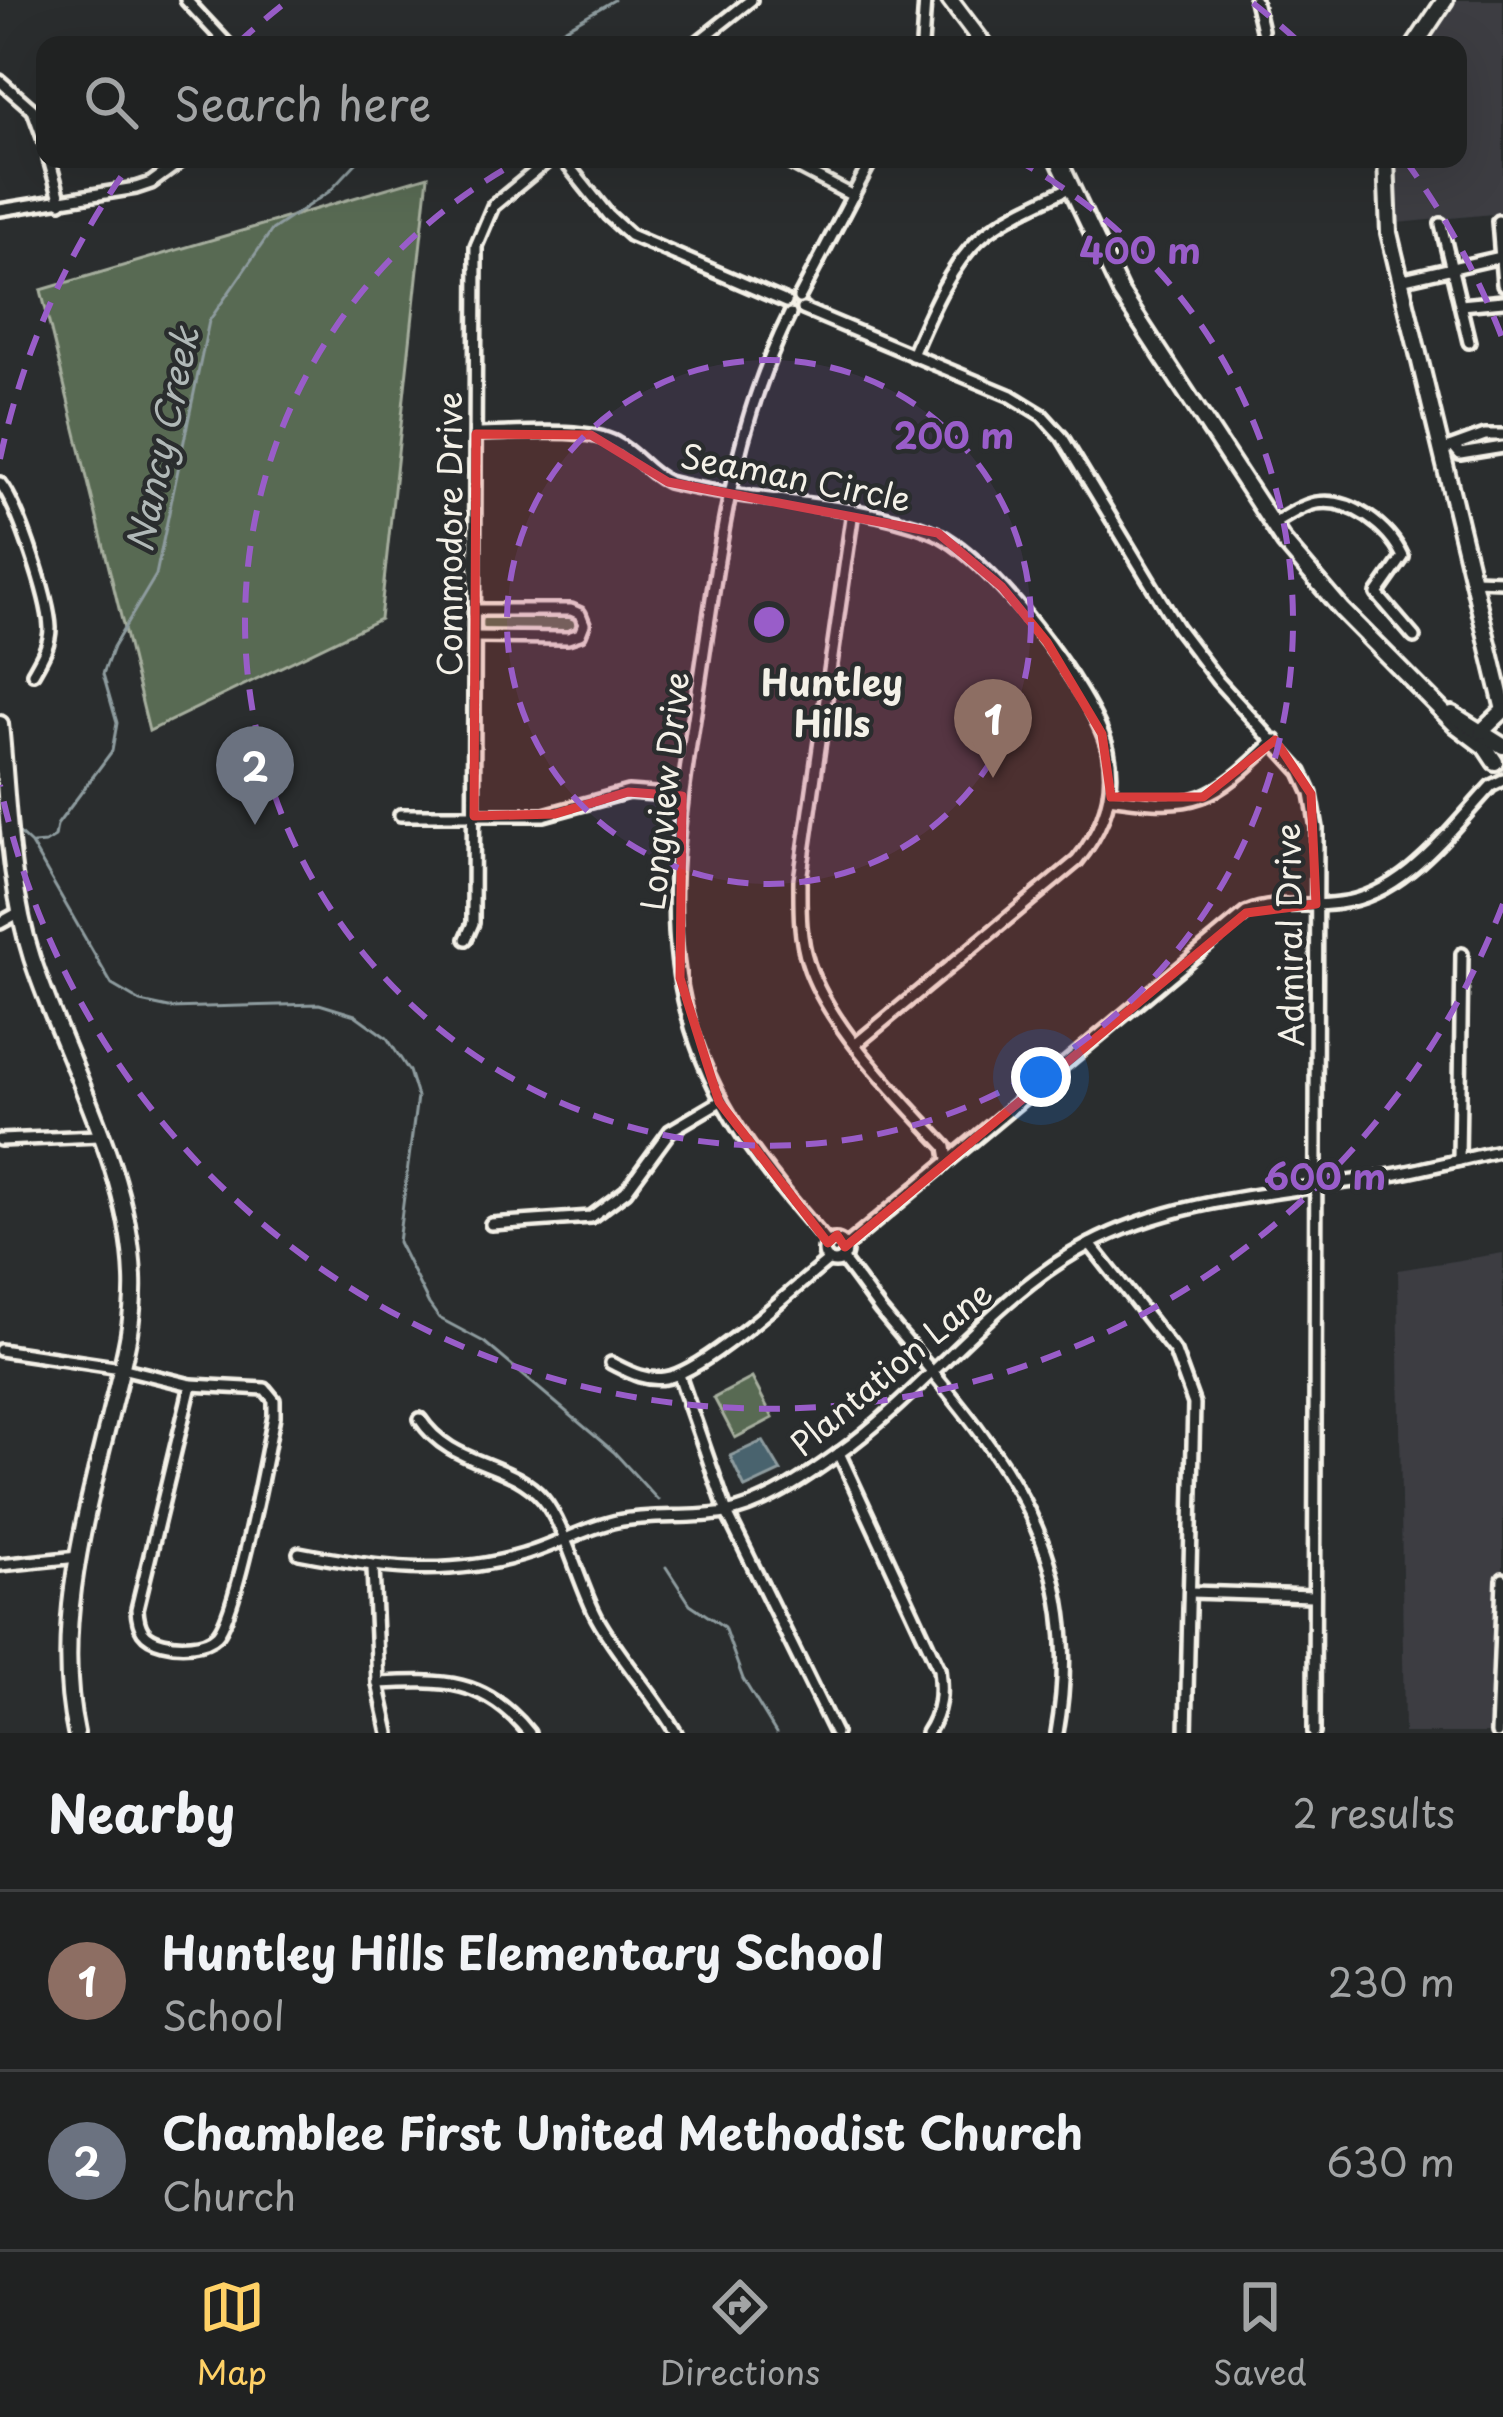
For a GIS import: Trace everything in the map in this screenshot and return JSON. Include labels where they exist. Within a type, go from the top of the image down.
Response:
[{"type":"street","points":[[186,0],[220,36]]},
{"type":"street","points":[[705,36],[751,0]]},
{"type":"street","points":[[923,36],[925,0]]},
{"type":"street","points":[[950,0],[977,36]]},
{"type":"street","points":[[1255,0],[1262,30]]},
{"type":"street","points":[[1421,36],[1445,0]]},
{"type":"street","points":[[0,81],[36,118]]},
{"type":"street","points":[[53,168],[62,202]]},
{"type":"street","points":[[0,210],[136,188],[169,168]]},
{"type":"street","name":"Commodore Drive","points":[[466,939],[473,923],[477,239],[493,206],[539,168]]},
{"type":"street","points":[[570,168],[630,236],[788,308],[790,298],[801,303],[867,168]]},
{"type":"street","points":[[799,168],[853,196]]},
{"type":"street","points":[[1062,168],[1129,307],[1272,525],[1317,584],[1456,725],[1485,747],[1499,767]]},
{"type":"street","points":[[1386,168],[1389,233],[1448,450],[1502,691],[1503,709],[1482,731]]},
{"type":"street","points":[[912,355],[969,250],[1003,222],[1071,187]]},
{"type":"street","points":[[1498,220],[1503,284]]},
{"type":"street","points":[[1441,224],[1469,342]]},
{"type":"street","points":[[1400,280],[1501,257]]},
{"type":"street","points":[[1460,305],[1503,301]]},
{"type":"street","name":"Admiral Drive","points":[[801,303],[1011,396],[1033,407],[1053,426],[1177,627],[1226,691],[1275,740],[1311,794],[1317,828],[1313,1733]]},
{"type":"street","name":"Longview Drive","points":[[788,308],[756,388],[728,493],[682,796],[676,895],[680,978],[687,1014],[719,1102],[757,1158],[828,1243]]},
{"type":"street","name":"Seaman Circle","points":[[476,434],[591,435],[626,449],[658,478],[853,511],[938,533],[1002,586],[1047,642],[1096,720],[1108,753],[1109,797]]},
{"type":"street","points":[[1448,450],[1485,435],[1503,435]]},
{"type":"street","points":[[1448,450],[1460,454],[1503,447]]},
{"type":"street","points":[[0,483],[31,555],[48,616],[47,643],[33,673]]},
{"type":"street","points":[[1272,525],[1311,503],[1342,504],[1366,515],[1402,551],[1402,560],[1377,594],[1414,637]]},
{"type":"street","points":[[853,511],[800,898],[802,940],[815,981],[856,1044],[946,1147],[948,1159]]},
{"type":"street","points":[[1474,580],[1503,581]]},
{"type":"street","points":[[475,610],[571,610],[580,614],[584,624],[574,637],[475,638]]},
{"type":"street","points":[[1447,712],[1482,731],[1499,767]]},
{"type":"street","points":[[0,724],[20,912],[51,1013],[128,1224],[133,1275],[130,1334],[80,1556],[68,1648],[76,1733]]},
{"type":"street","points":[[856,1044],[1077,861],[1101,827],[1109,797],[1162,804],[1203,797],[1238,776],[1275,740]]},
{"type":"street","points":[[842,1259],[845,1247],[1246,913],[1261,906],[1373,896],[1397,881],[1499,767]]},
{"type":"street","points":[[400,815],[555,814],[628,792],[682,796]]},
{"type":"street","points":[[0,923],[20,912]]},
{"type":"street","points":[[1459,1160],[1462,954]]},
{"type":"street","points":[[491,1224],[591,1217],[626,1190],[670,1131],[719,1102]]},
{"type":"street","points":[[0,1140],[99,1136]]},
{"type":"street","name":"Plantation Lane","points":[[299,1553],[373,1568],[480,1568],[613,1522],[667,1514],[727,1513],[770,1496],[839,1453],[1034,1280],[1090,1244],[1149,1220],[1204,1205],[1503,1150]]},
{"type":"street","points":[[829,1260],[824,1251],[828,1243],[836,1240],[845,1247]]},
{"type":"street","points":[[1090,1244],[1175,1352],[1194,1404],[1186,1733]]},
{"type":"street","points":[[611,1363],[642,1378],[679,1375],[829,1260],[842,1259]]},
{"type":"street","points":[[842,1259],[984,1433],[1030,1508],[1053,1579],[1062,1642],[1057,1733]]},
{"type":"street","points":[[0,1350],[122,1368],[191,1385],[273,1392],[274,1416],[247,1540],[217,1640],[175,1646],[142,1636],[139,1596],[191,1385]]},
{"type":"street","points":[[679,1375],[727,1513],[835,1733]]},
{"type":"street","points":[[420,1420],[452,1450],[536,1491],[556,1518],[598,1621],[676,1733]]},
{"type":"street","points":[[839,1453],[939,1669],[938,1713],[927,1733]]},
{"type":"street","points":[[0,1565],[80,1556]]},
{"type":"street","points":[[373,1568],[378,1683],[389,1733]]},
{"type":"street","points":[[1498,1733],[1503,1579]]},
{"type":"street","points":[[1190,1592],[1313,1596]]},
{"type":"street","points":[[378,1683],[431,1680],[464,1684],[489,1695],[529,1733]]},
{"type":"highlighted area","points":[[476,434],[591,435],[668,482],[938,533],[1002,587],[1047,642],[1102,734],[1111,797],[1203,797],[1275,740],[1311,794],[1316,904],[1246,913],[845,1247],[837,1235],[828,1243],[719,1102],[680,978],[682,796],[628,792],[555,814],[474,816]]},
{"type":"shaded area","points":[[1449,0],[1503,0],[1503,213],[1387,224],[1385,168],[1467,168],[1467,36],[1421,36]]},
{"type":"shaded area","points":[[1503,1253],[1503,1733],[1404,1733],[1398,1270]]},
{"type":"green space","points":[[428,176],[380,619],[149,731],[41,290]]},
{"type":"green space","points":[[485,616],[572,616],[579,624],[572,633],[485,632],[480,623]]},
{"type":"green space","points":[[752,1378],[773,1418],[735,1438],[714,1398]]},
{"type":"water","points":[[763,1441],[781,1471],[745,1488],[730,1456]]},
{"type":"waterway","name":"Nancy Creek","points":[[552,36],[614,0]]},
{"type":"waterway","name":"Nancy Creek","points":[[33,844],[55,837],[57,825],[112,751],[117,723],[103,674],[113,647],[156,575],[209,321],[272,230],[330,191],[352,168]]},
{"type":"waterway","points":[[16,830],[31,844],[112,985],[141,1002],[169,1008],[319,1004],[355,1015],[387,1038],[409,1071],[417,1097],[398,1242],[429,1304],[439,1318],[484,1342],[614,1452],[658,1500]]},
{"type":"waterway","points":[[666,1567],[690,1604],[724,1627],[743,1679],[776,1733]]},
{"type":"place","name":"Huntley Hills Elementary School","points":[[993,778]]},
{"type":"place","name":"Chamblee First United Methodist Church","points":[[255,825]]},
{"type":"district","name":"Huntley Hills","points":[[832,702]]}]
